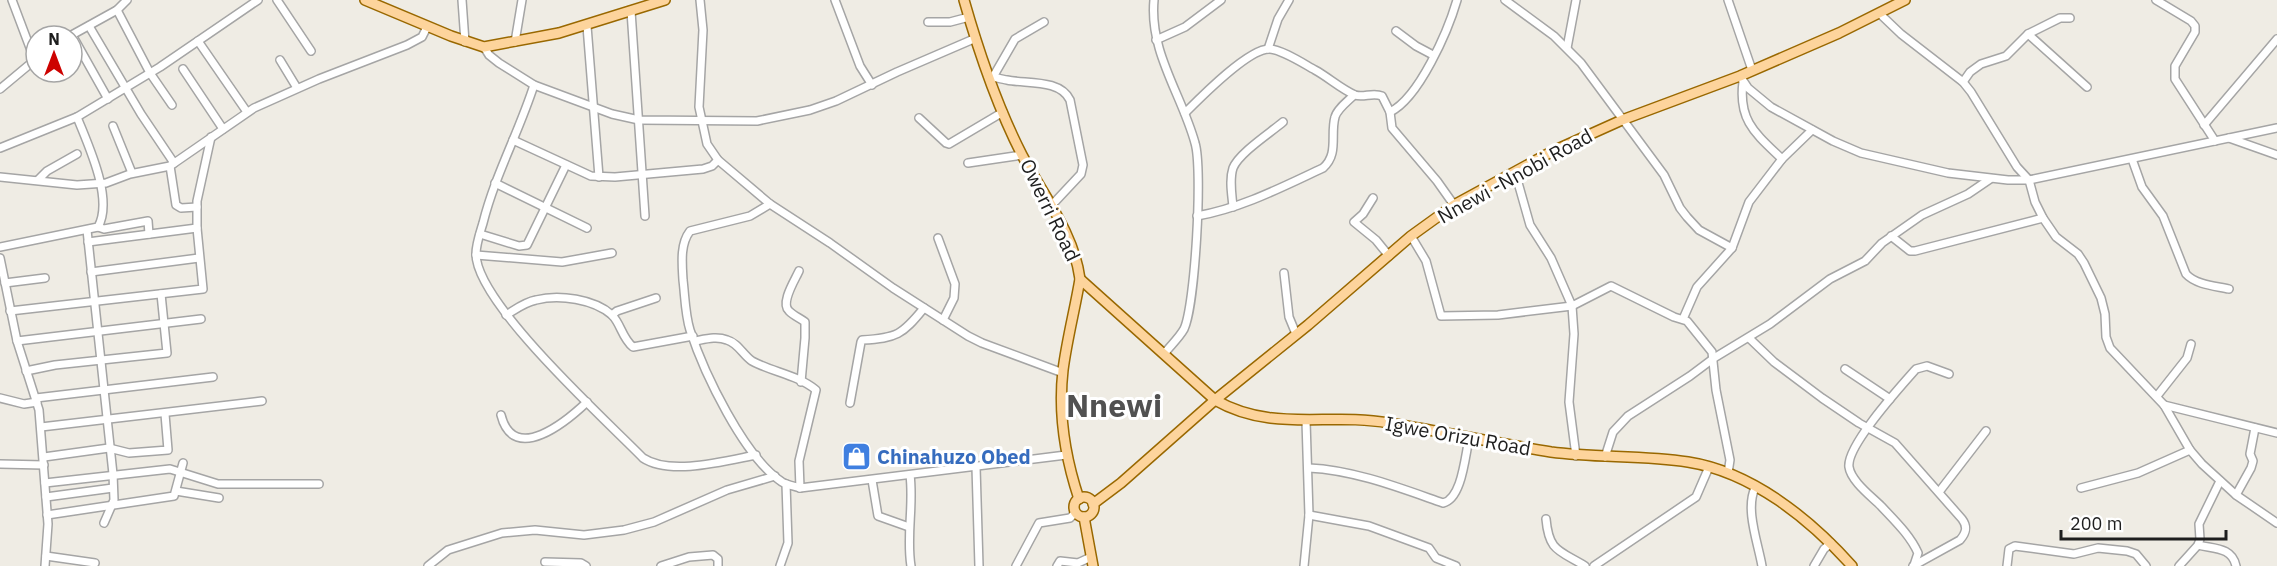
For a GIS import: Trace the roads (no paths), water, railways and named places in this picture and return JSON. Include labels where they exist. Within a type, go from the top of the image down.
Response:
[{"type":"main road","points":[[365,0],[385,4],[427,27],[484,47],[587,26],[665,0]]},
{"type":"main road","name":"Owerri Road","points":[[964,0],[1003,112],[1022,155],[1076,255],[1080,279],[1063,373],[1062,407],[1066,455],[1079,499]]},
{"type":"main road","name":"Nnewi -Nnobi Road","points":[[1093,504],[1121,483],[1215,400],[1411,236],[1454,205],[1515,172],[1622,120],[1742,78],[1752,70],[1905,0]]},
{"type":"main road","name":"Igwe Orizu Road","points":[[1080,279],[1215,400],[1229,408],[1278,420],[1306,422],[1369,420],[1576,456],[1669,460],[1709,467],[1728,473],[1797,514],[1831,543],[1852,566]]},
{"type":"main road","points":[[1080,515],[1092,513],[1093,504],[1089,499],[1079,499],[1074,505],[1080,515],[1092,562]]},
{"type":"street","points":[[12,0],[24,31]]},
{"type":"street","points":[[84,28],[117,10],[127,0]]},
{"type":"street","points":[[0,148],[77,117],[150,73],[258,0]]},
{"type":"street","points":[[277,0],[311,51]]},
{"type":"street","points":[[462,0],[465,42]]},
{"type":"street","points":[[514,42],[522,0]]},
{"type":"street","points":[[700,0],[703,30],[699,87],[701,121],[707,144],[718,160],[770,204],[943,320],[982,343],[1063,373]]},
{"type":"street","points":[[835,0],[860,66],[872,85]]},
{"type":"street","points":[[1154,0],[1156,40],[1185,113],[1199,162],[1189,307],[1183,331],[1164,354]]},
{"type":"street","points":[[1156,40],[1185,27],[1221,0]]},
{"type":"street","points":[[1185,113],[1230,70],[1268,49],[1278,18],[1289,0]]},
{"type":"street","points":[[1390,112],[1407,99],[1447,32],[1457,0]]},
{"type":"street","points":[[1504,0],[1567,48],[1581,63],[1664,175],[1680,208],[1687,217],[1700,230],[1732,248]]},
{"type":"street","points":[[1567,48],[1576,0]]},
{"type":"street","points":[[1728,0],[1752,70]]},
{"type":"street","points":[[2156,0],[2191,21],[2195,26],[2195,32],[2177,61],[2175,79],[2215,141]]},
{"type":"street","points":[[117,10],[150,73],[172,105]]},
{"type":"street","points":[[631,11],[645,216]]},
{"type":"street","points":[[1879,13],[1937,63],[1963,82],[1971,92],[2017,167],[2029,180],[2043,219],[2056,237],[2078,254],[2085,263],[2101,298],[2105,314],[2106,337],[2110,348],[2157,396],[2190,450],[2236,495],[2277,523]]},
{"type":"street","points":[[928,22],[950,22],[969,17]]},
{"type":"street","points":[[1963,82],[1970,72],[1981,64],[2006,56],[2028,34],[2060,18],[2070,18]]},
{"type":"street","points":[[1044,21],[1015,39],[991,76],[1054,87],[1067,94],[1070,100],[1083,165],[1081,174],[1051,206]]},
{"type":"street","points":[[89,26],[172,164],[176,206],[197,207]]},
{"type":"street","points":[[587,26],[599,177]]},
{"type":"street","points":[[0,177],[77,185],[110,183],[132,174],[172,164],[247,112],[297,88],[407,45],[422,37],[427,27]]},
{"type":"street","points":[[1396,31],[1433,55]]},
{"type":"street","points":[[2028,34],[2087,87]]},
{"type":"street","points":[[484,47],[489,55],[499,63],[534,85],[612,114],[639,120],[757,121],[810,110],[976,38]]},
{"type":"street","points":[[2204,125],[2277,39]]},
{"type":"street","points":[[198,41],[247,112]]},
{"type":"street","points":[[1268,49],[1301,62],[1354,94],[1382,96],[1390,112],[1392,128],[1437,181],[1454,205]]},
{"type":"street","points":[[84,57],[108,99]]},
{"type":"street","points":[[280,60],[297,88]]},
{"type":"street","points":[[0,89],[24,69]]},
{"type":"street","points":[[183,69],[223,129]]},
{"type":"street","points":[[1742,78],[1758,98],[1833,141],[1873,157],[1948,173],[1990,179],[2029,180],[2277,128]]},
{"type":"street","points":[[1742,78],[1741,104],[1746,115],[1758,136],[1782,159]]},
{"type":"street","points":[[534,85],[495,183],[480,234],[476,255],[477,263],[486,282],[506,315],[558,375],[643,458],[652,464],[676,466],[756,455]]},
{"type":"street","points":[[1197,216],[1257,199],[1323,168],[1333,152],[1336,114],[1354,94]]},
{"type":"street","points":[[919,118],[949,144],[1003,112]]},
{"type":"street","points":[[77,117],[102,182],[102,220],[98,227]]},
{"type":"street","points":[[1233,207],[1231,185],[1234,166],[1239,158],[1283,122]]},
{"type":"street","points":[[113,126],[132,174]]},
{"type":"street","points":[[1683,319],[1697,288],[1732,248],[1749,202],[1782,159],[1812,129]]},
{"type":"street","points":[[10,311],[203,289],[197,207],[211,137]]},
{"type":"street","points":[[2229,138],[2277,155]]},
{"type":"street","points":[[513,140],[591,176],[599,177],[704,169],[712,166],[718,160]]},
{"type":"street","points":[[38,180],[47,171],[77,154]]},
{"type":"street","points":[[968,163],[1022,155]]},
{"type":"street","points":[[2132,159],[2142,187],[2163,216],[2190,279],[2229,289]]},
{"type":"street","points":[[480,234],[512,244],[528,245],[566,165]]},
{"type":"street","points":[[1515,172],[1530,225],[1551,258],[1572,306],[1574,334],[1569,402],[1576,456]]},
{"type":"street","points":[[1605,457],[1613,432],[1619,423],[1714,358],[1749,338],[1830,279],[1865,261],[1891,236],[1922,216],[1979,188],[1990,179]]},
{"type":"street","points":[[495,183],[587,228]]},
{"type":"street","points":[[1373,198],[1363,214],[1354,222],[1376,240],[1389,256]]},
{"type":"street","points":[[770,204],[750,216],[697,227],[690,231],[686,236],[682,264],[688,320],[694,339],[730,418],[756,455],[775,476],[786,484],[800,488],[1066,455]]},
{"type":"street","points":[[1891,236],[1910,251],[1915,251],[2043,219]]},
{"type":"street","points":[[0,247],[98,227],[104,229],[148,221],[149,234]]},
{"type":"street","points":[[88,243],[197,228]]},
{"type":"street","points":[[87,230],[99,360],[113,474],[112,505],[104,523]]},
{"type":"street","points":[[1411,236],[1426,261],[1441,316],[1510,314],[1572,306],[1611,286],[1674,317],[1683,319],[1700,335],[1714,358],[1716,390],[1730,460],[1728,473]]},
{"type":"street","points":[[938,238],[956,291],[943,320]]},
{"type":"street","points":[[476,255],[562,262],[612,253]]},
{"type":"street","points":[[0,258],[16,341],[36,400],[40,427],[47,515],[45,566]]},
{"type":"street","points":[[91,272],[199,258]]},
{"type":"street","points":[[799,271],[786,305],[789,311],[805,322],[806,339],[801,382]]},
{"type":"street","points":[[1284,273],[1289,317],[1296,334]]},
{"type":"street","points":[[5,283],[45,278]]},
{"type":"street","points":[[26,370],[167,353],[161,294]]},
{"type":"street","points":[[506,315],[523,304],[550,297],[587,302],[612,315],[624,337],[633,346],[694,339],[726,339],[753,361],[813,388],[816,394],[799,461],[800,488]]},
{"type":"street","points":[[612,315],[656,298]]},
{"type":"street","points":[[850,404],[862,340],[880,339],[899,334],[924,308]]},
{"type":"street","points":[[16,341],[201,319]]},
{"type":"street","points":[[1749,338],[1774,362],[1822,398],[1895,443],[1965,523],[1965,533],[1960,540],[1914,566]]},
{"type":"street","points":[[2157,396],[2187,358],[2191,344]]},
{"type":"street","points":[[1914,566],[1918,553],[1903,530],[1856,480],[1850,470],[1850,456],[1854,446],[1916,369],[1922,366],[1949,374]]},
{"type":"street","points":[[1845,369],[1890,399]]},
{"type":"street","points":[[0,398],[24,404],[36,400],[103,390],[213,377]]},
{"type":"street","points":[[40,427],[262,401]]},
{"type":"street","points":[[501,415],[504,426],[510,432],[527,438],[542,435],[564,423],[587,402]]},
{"type":"street","points":[[2164,405],[2277,433]]},
{"type":"street","points":[[0,464],[44,461],[110,448],[129,453],[168,450],[165,414]]},
{"type":"street","points":[[1304,566],[1309,515],[1306,422]]},
{"type":"street","points":[[2236,495],[2253,461],[2250,448],[2255,428]]},
{"type":"street","points":[[1939,492],[1986,431]]},
{"type":"street","points":[[1309,468],[1323,469],[1398,487],[1443,503],[1452,500],[1459,485],[1469,439]]},
{"type":"street","points":[[2081,488],[2138,473],[2190,450]]},
{"type":"street","points":[[47,515],[174,496],[183,463]]},
{"type":"street","points":[[976,467],[979,566]]},
{"type":"street","points":[[1594,566],[1696,497],[1709,467]]},
{"type":"street","points":[[45,483],[170,469],[226,485],[319,484]]},
{"type":"street","points":[[909,565],[912,490],[910,475]]},
{"type":"street","points":[[429,566],[448,550],[502,533],[535,530],[584,535],[624,530],[654,522],[727,490],[775,476]]},
{"type":"street","points":[[872,480],[878,516],[909,527]]},
{"type":"street","points":[[2179,566],[2198,545],[2201,534],[2199,524],[2220,481]]},
{"type":"street","points":[[780,566],[789,543],[786,484]]},
{"type":"street","points":[[46,497],[113,488]]},
{"type":"street","points":[[1755,488],[1752,495],[1752,515],[1762,566]]},
{"type":"street","points":[[176,491],[219,498]]},
{"type":"street","points":[[1016,566],[1039,523],[1080,515]]},
{"type":"street","points":[[1309,515],[1369,526],[1429,548],[1437,558],[1456,566]]},
{"type":"street","points":[[1546,519],[1552,546],[1585,566]]},
{"type":"street","points":[[1814,566],[1824,549],[1831,543]]},
{"type":"street","points":[[2198,545],[2229,552],[2236,566]]},
{"type":"street","points":[[2007,566],[2009,549],[2015,546],[2074,554],[2098,548],[2127,551],[2136,554],[2146,566]]},
{"type":"street","points":[[661,566],[689,557],[713,555],[718,559],[718,566]]},
{"type":"street","points":[[46,556],[95,563]]},
{"type":"street","points":[[1057,566],[1060,561],[1092,562]]},
{"type":"street","points":[[545,562],[581,563],[586,566]]},
{"type":"place","name":"Chinahuzo Obed","points":[[856,457]]},
{"type":"district","name":"Nnewi","points":[[1114,406]]}]
